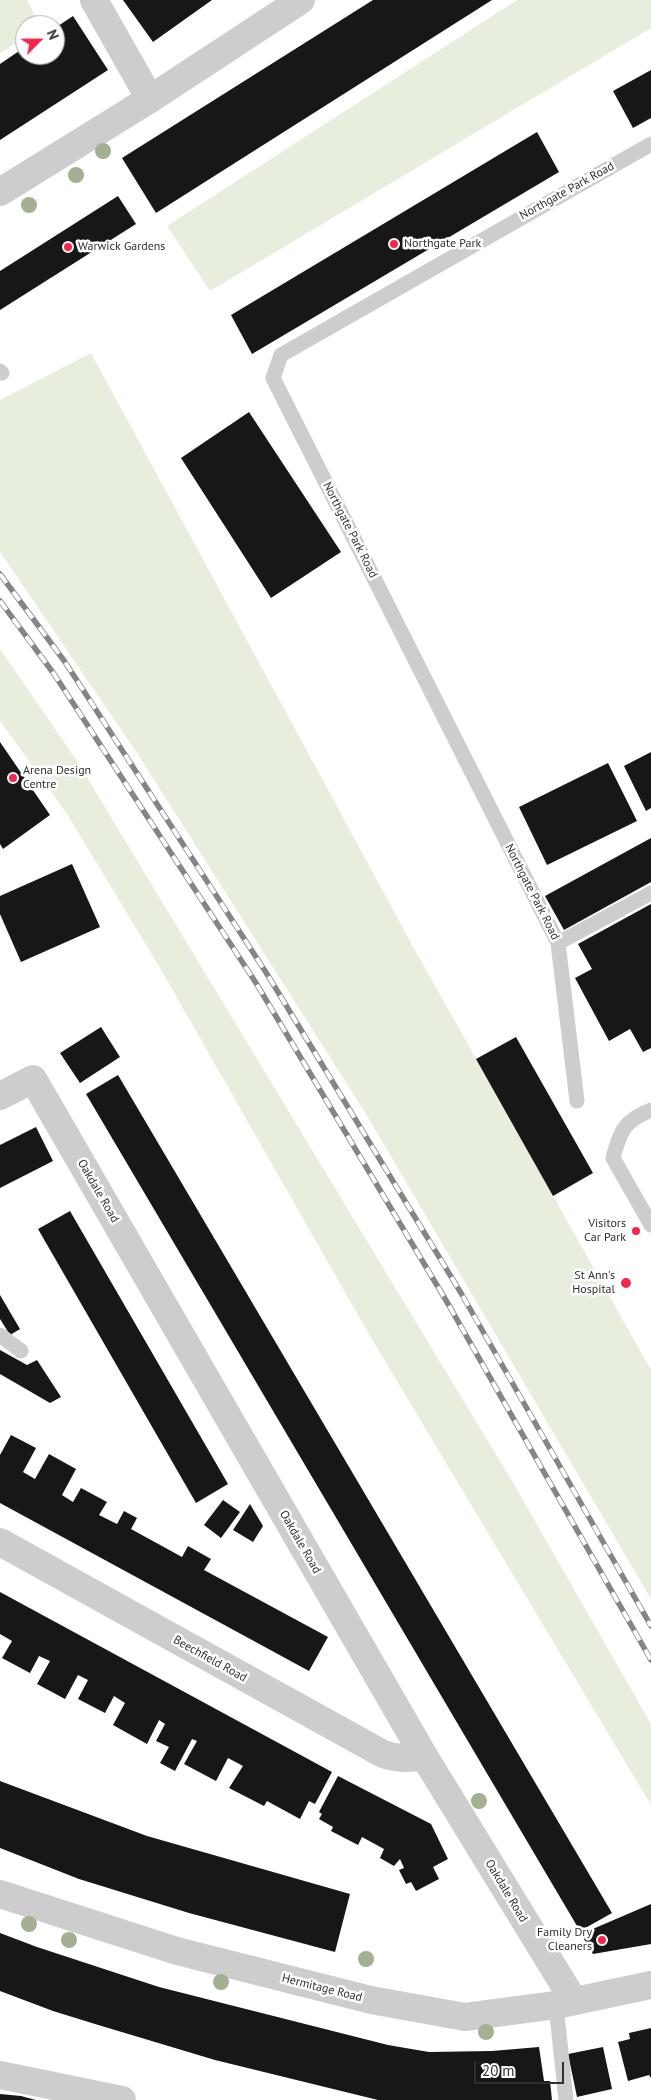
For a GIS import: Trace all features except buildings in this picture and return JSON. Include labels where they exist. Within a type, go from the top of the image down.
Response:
[{"type":"street","points":[[94,0],[150,99]]},
{"type":"street","points":[[0,192],[150,99],[302,0]]},
{"type":"street","name":"Oakdale Road","points":[[0,1096],[33,1079],[565,2003]]},
{"type":"street","name":"Beechfield Road","points":[[0,1542],[383,1754],[398,1759],[424,1756]]},
{"type":"street","name":"Hermitage Road","points":[[0,1894],[177,1951],[371,2000],[465,2017],[565,2003],[651,1985]]},
{"type":"street","points":[[0,2075],[122,2100]]},
{"type":"lane","name":"Northgate Park Road","points":[[577,1101],[558,943],[273,378],[281,354],[651,144]]},
{"type":"lane","points":[[558,943],[651,893]]},
{"type":"lane","points":[[651,1110],[630,1120],[620,1134],[613,1158],[651,1225]]},
{"type":"lane","points":[[0,1335],[21,1351]]},
{"type":"lane","points":[[565,2003],[566,2100]]},
{"type":"green space","points":[[0,0],[27,0],[35,15],[15,15],[15,44],[0,53]]},
{"type":"green space","points":[[517,0],[651,0],[651,28],[210,291],[167,226]]},
{"type":"green space","points":[[91,353],[416,952],[651,1370],[651,1599],[366,1114],[137,753],[0,552],[0,400]]},
{"type":"green space","points":[[0,649],[77,761],[515,1486],[651,1724],[651,1805],[370,1336],[160,968],[67,814],[0,721]]},
{"type":"railway","points":[[0,574],[65,662],[267,974],[461,1293],[651,1626]]},
{"type":"railway","points":[[0,601],[54,674],[256,983],[447,1302],[651,1660]]},
{"type":"place","name":"Northgate Park","points":[[394,244]]},
{"type":"place","name":"Warwick Gardens","points":[[68,247]]},
{"type":"place","name":"Arena Design Centre","points":[[13,778]]},
{"type":"place","name":"Visitors Car Park","points":[[636,1231]]},
{"type":"place","name":"St Ann's Hospital","points":[[626,1283]]},
{"type":"place","name":"Family Dry Cleaners","points":[[602,1940]]}]
